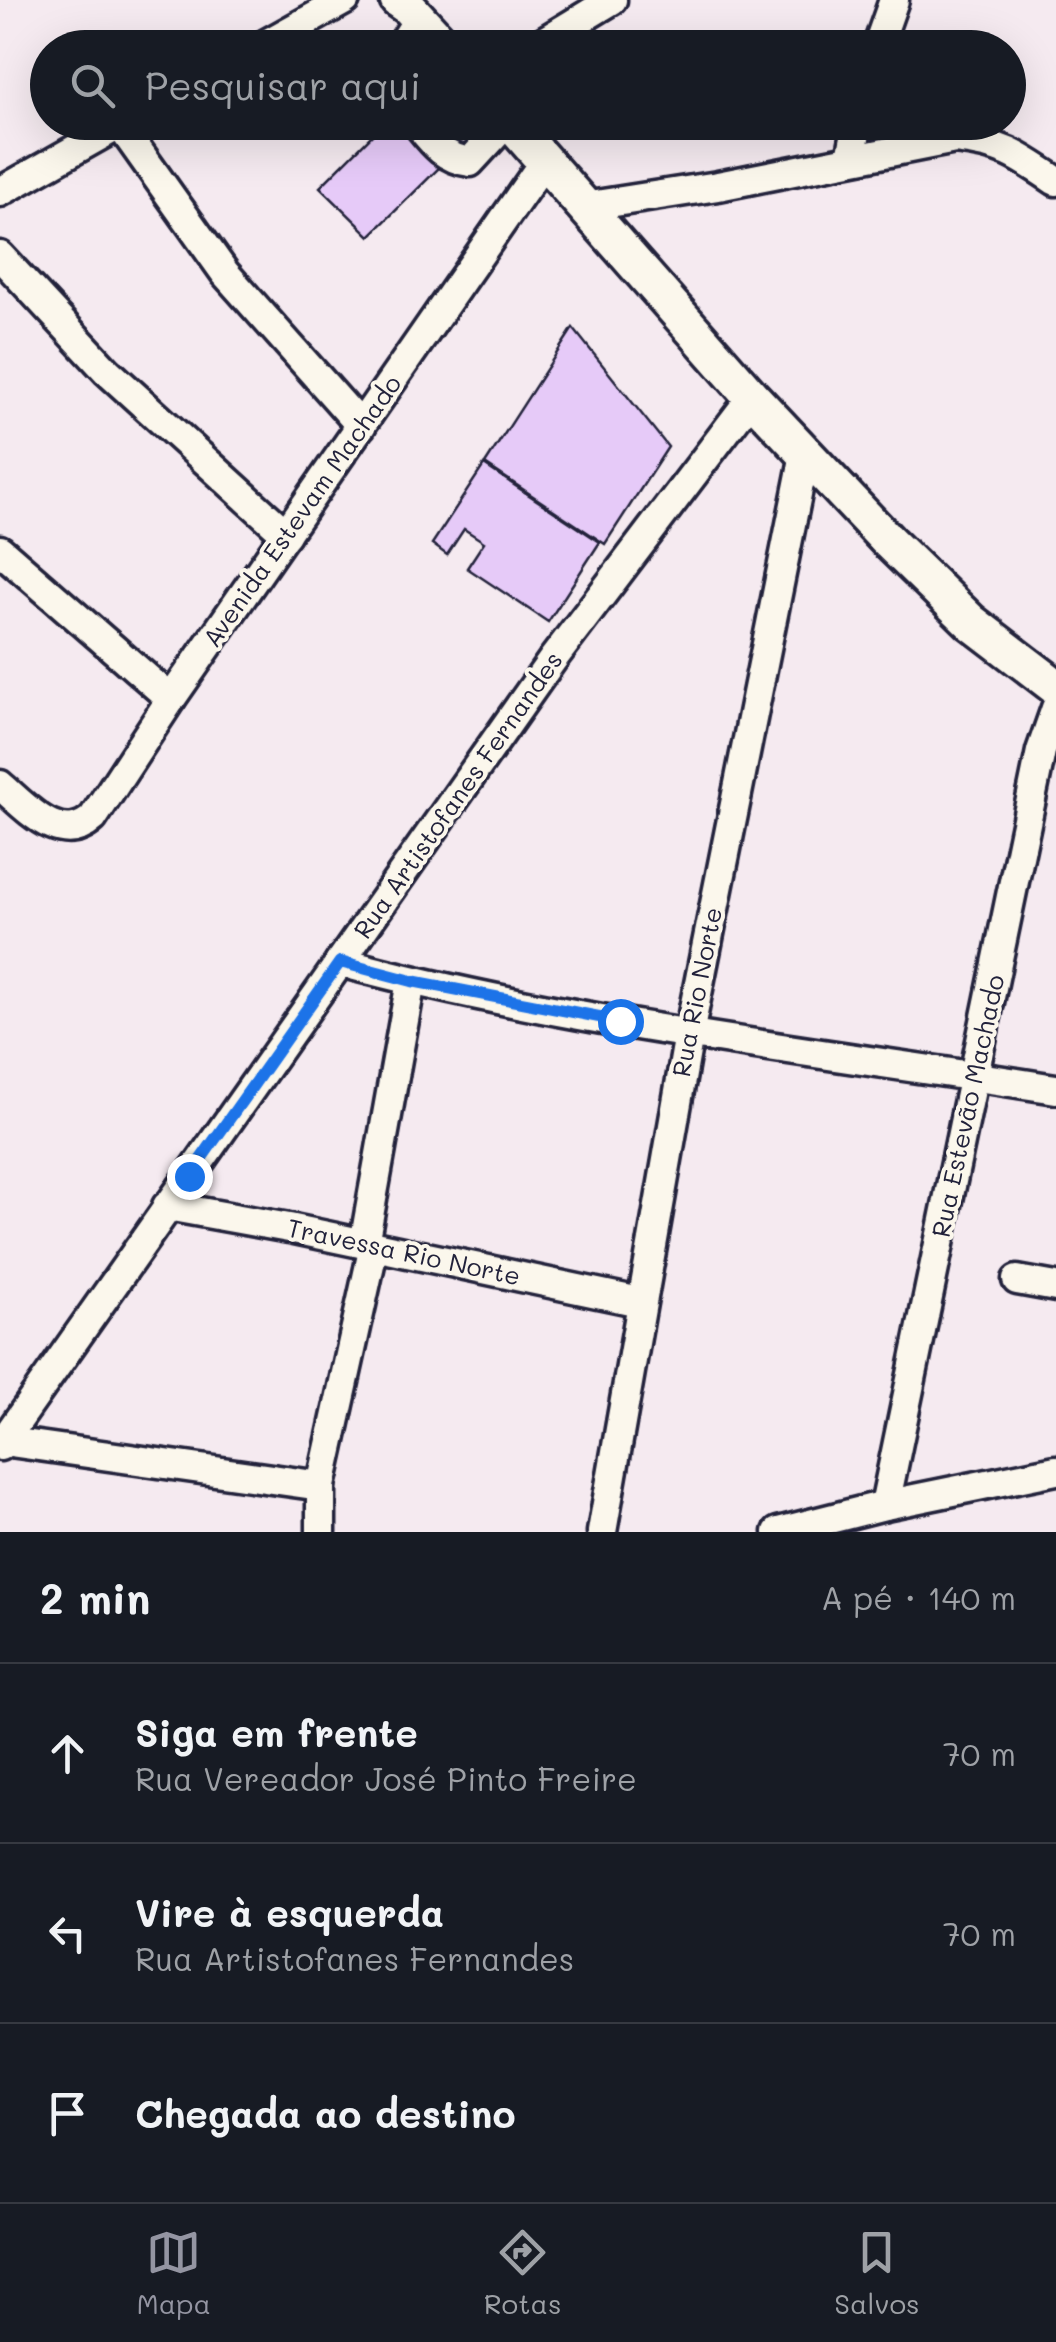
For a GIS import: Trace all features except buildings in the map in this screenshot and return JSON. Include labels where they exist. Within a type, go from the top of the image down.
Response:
[{"type":"main road","points":[[523,140],[805,454],[971,622],[1056,687]]},
{"type":"street","points":[[291,30],[344,0]]},
{"type":"street","points":[[563,30],[612,0]]},
{"type":"street","points":[[883,30],[894,0]]},
{"type":"street","points":[[0,192],[93,140]]},
{"type":"street","points":[[133,140],[225,273],[361,426]]},
{"type":"street","points":[[431,140],[454,160],[470,162],[491,140]]},
{"type":"street","points":[[850,158],[854,140]]},
{"type":"street","points":[[583,207],[718,186],[955,140],[992,143],[1056,181]]},
{"type":"street","name":"Avenida Estevam Machado","points":[[0,785],[45,823],[72,830],[93,818],[171,699],[543,163]]},
{"type":"street","points":[[0,256],[107,371],[286,534]]},
{"type":"street","name":"Rua Artistofanes Fernandes","points":[[1,1444],[553,659],[752,397]]},
{"type":"street","name":"Rua Rio Norte","points":[[602,1532],[689,1034],[805,454]]},
{"type":"street","points":[[0,550],[171,699]]},
{"type":"street","name":"Rua Estevão Machado","points":[[885,1505],[1041,750],[1056,708]]},
{"type":"street","points":[[340,962],[412,981],[689,1034],[1056,1090]]},
{"type":"street","points":[[321,1532],[320,1486],[369,1245],[412,981]]},
{"type":"street","name":"Travessa Rio Norte","points":[[167,1206],[640,1302]]},
{"type":"street","points":[[1018,1280],[1056,1286]]},
{"type":"street","points":[[1,1444],[320,1486]]},
{"type":"street","points":[[780,1532],[885,1505],[1056,1470]]},
{"type":"route","points":[[189,1176],[340,962],[412,981],[620,1021]]}]
